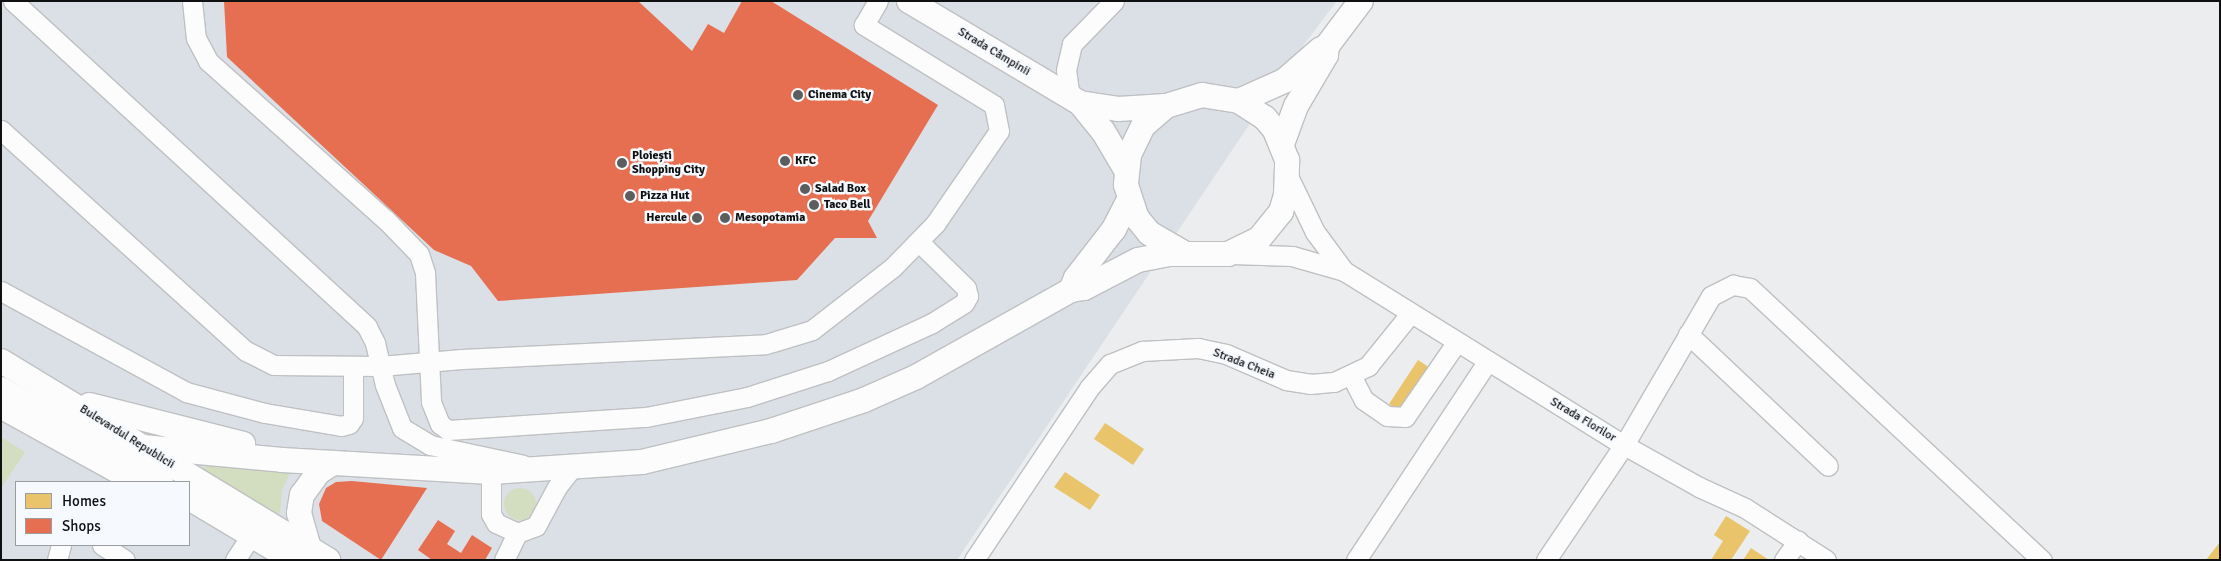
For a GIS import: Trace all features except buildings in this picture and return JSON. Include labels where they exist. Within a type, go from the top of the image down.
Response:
[{"type":"main road","name":"Strada Câmpinii","points":[[909,1],[1075,100]]},
{"type":"main road","points":[[1239,102],[1284,81],[1327,46],[1361,1]]},
{"type":"main road","points":[[1282,144],[1296,106],[1326,55],[1327,46]]},
{"type":"main road","points":[[89,442],[333,463],[491,472],[560,470],[675,456],[815,418],[916,377],[1071,290],[1084,288],[1138,260],[1183,254],[1205,257],[1228,254],[1259,239],[1271,226],[1284,204],[1289,178],[1282,144],[1265,118],[1239,102],[1202,95],[1166,106],[1118,109],[1075,100]]},
{"type":"main road","points":[[1075,100],[1104,131],[1126,170]]},
{"type":"main road","points":[[1166,106],[1143,126],[1134,140],[1126,170],[1129,200],[1149,234],[1183,254]]},
{"type":"main road","points":[[1071,290],[1076,278],[1114,228],[1129,200]]},
{"type":"main road","name":"Bulevardul Republicii","points":[[1,361],[144,448],[310,556]]},
{"type":"main road","name":"Bulevardul Republicii","points":[[1,389],[158,481]]},
{"type":"main road","points":[[63,398],[214,438],[333,463]]},
{"type":"main road","points":[[310,556],[299,513],[302,495],[319,472],[333,463]]},
{"type":"main road","points":[[190,499],[251,534],[310,556]]},
{"type":"street","points":[[13,1],[366,327],[375,343],[394,412],[402,428],[414,437],[436,447],[560,470],[557,487],[536,526],[517,534],[504,560]]},
{"type":"street","points":[[192,1],[196,38],[208,61],[386,220],[419,254],[425,274],[428,361],[433,412],[440,424],[448,430],[646,417],[720,404],[788,386],[828,371],[957,309],[968,296],[966,288],[919,242]]},
{"type":"street","points":[[1,130],[259,360],[280,366],[380,366],[428,361],[781,342],[812,330],[892,268],[919,242],[967,180],[999,131],[994,105],[864,25],[878,1]]},
{"type":"street","points":[[1075,100],[1066,70],[1072,44],[1114,1]]},
{"type":"street","points":[[1289,178],[1315,232],[1344,271]]},
{"type":"street","points":[[1228,254],[1260,253],[1292,256],[1344,271]]},
{"type":"street","name":"Strada Florilor","points":[[1344,271],[1487,362],[1624,445],[1699,487],[1745,508],[1826,560]]},
{"type":"street","points":[[1546,560],[1624,445],[1711,296],[1733,285],[1750,288],[2042,560]]},
{"type":"street","points":[[1,291],[186,392],[265,413],[342,426],[349,424],[353,418],[353,367]]},
{"type":"street","name":"Strada Cheia","points":[[974,560],[1089,388],[1110,364],[1125,356],[1165,348],[1198,348],[1226,354],[1286,380],[1310,384],[1334,382],[1368,366],[1381,354],[1410,314]]},
{"type":"street","points":[[1688,334],[1828,466]]},
{"type":"street","points":[[1351,375],[1364,400],[1386,416],[1405,417],[1456,342]]},
{"type":"street","points":[[1356,560],[1487,362]]},
{"type":"street","points":[[1,408],[126,478],[152,481]]},
{"type":"street","points":[[491,472],[491,514],[496,523],[517,534]]},
{"type":"street","points":[[235,560],[251,534]]},
{"type":"street","points":[[1784,560],[1798,541]]},
{"type":"street","points":[[56,560],[62,546]]},
{"type":"street","points":[[104,546],[126,560]]},
{"type":"shaded area","points":[[1,1],[1337,1],[1294,58],[957,560],[1,560]]},
{"type":"green space","points":[[1,437],[25,452],[2,487],[1,487]]},
{"type":"green space","points":[[208,464],[291,471],[282,490],[280,513],[271,513],[206,475],[203,469]]},
{"type":"green space","points":[[520,488],[526,489],[531,493],[535,498],[535,510],[531,515],[526,519],[520,520],[514,519],[509,515],[505,510],[504,504],[505,498],[509,493],[514,489]]},
{"type":"place","name":"Cinema City","points":[[798,95]]},
{"type":"place","name":"KFC","points":[[785,161]]},
{"type":"place","name":"Ploiești Shopping City","points":[[622,163]]},
{"type":"place","name":"Salad Box","points":[[805,189]]},
{"type":"place","name":"Pizza Hut","points":[[630,196]]},
{"type":"place","name":"Taco Bell","points":[[814,205]]},
{"type":"place","name":"Hercule","points":[[697,218]]},
{"type":"place","name":"Mesopotamia","points":[[725,218]]}]
